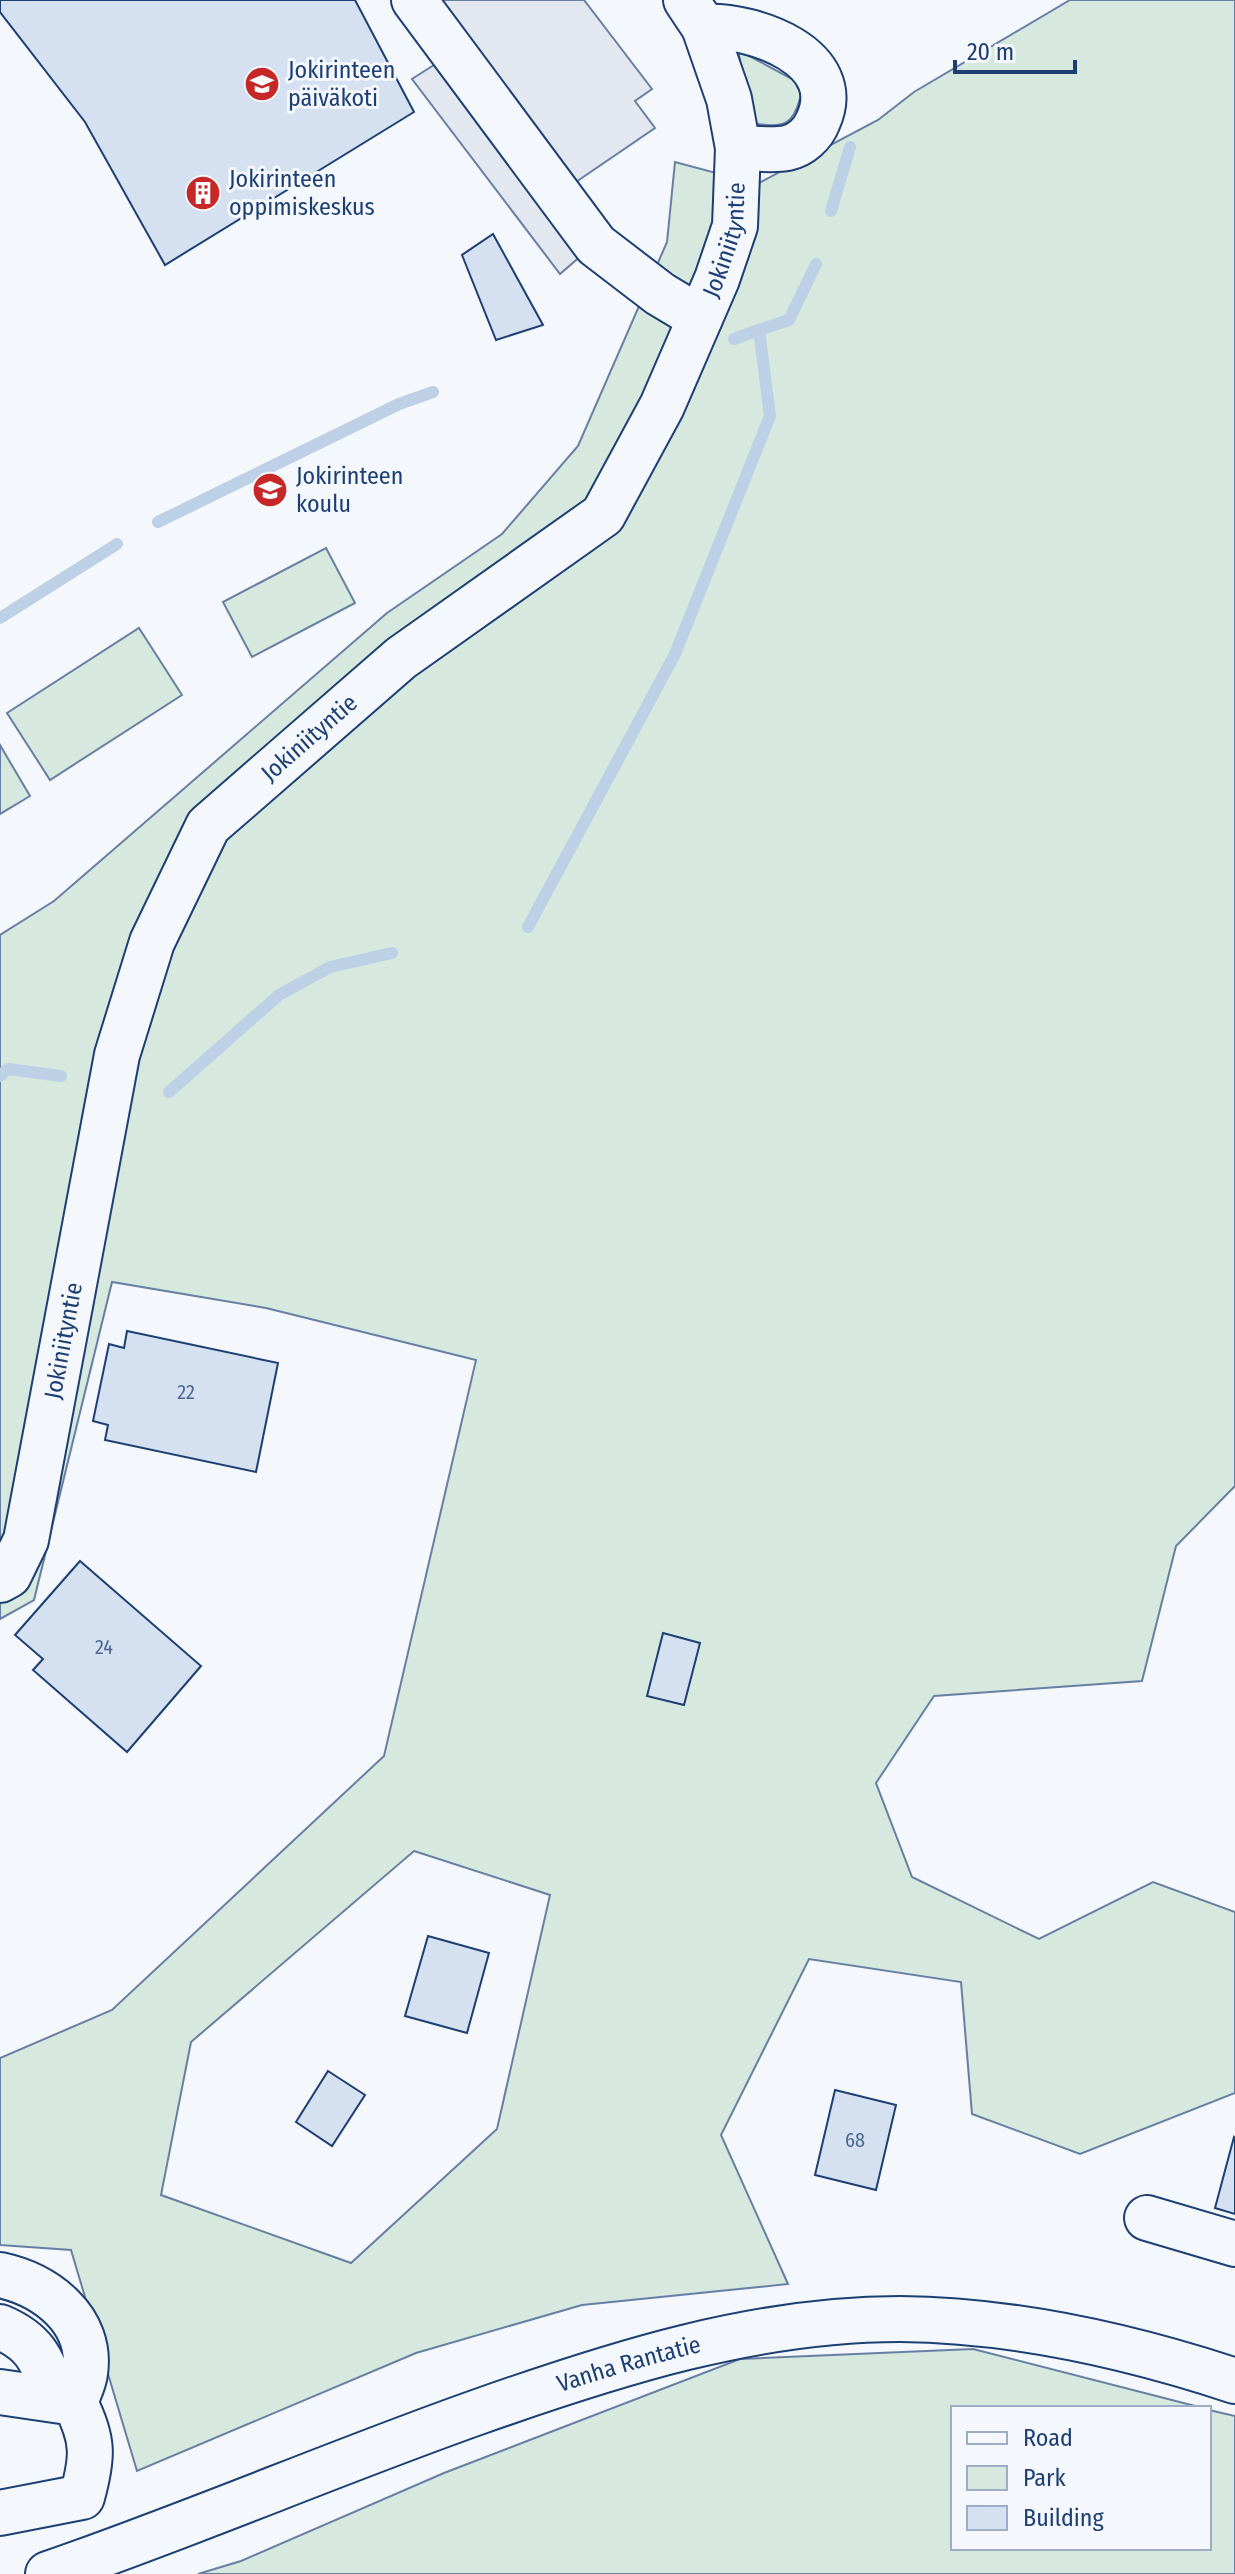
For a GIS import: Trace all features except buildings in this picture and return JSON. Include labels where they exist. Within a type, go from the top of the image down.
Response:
[{"type":"street","points":[[414,0],[596,245],[660,294],[700,318]]},
{"type":"street","points":[[695,14],[749,30],[797,54],[819,72],[825,97],[820,119],[810,136],[788,148],[738,148]]},
{"type":"street","name":"Jokiniityntie","points":[[0,1580],[9,1575],[26,1540],[117,1055],[152,942],[208,826],[401,658],[603,515],[662,406],[735,226],[738,148],[729,99],[695,14]]},
{"type":"street","points":[[1147,2218],[1235,2244]]},
{"type":"street","points":[[0,2275],[27,2281],[66,2309],[83,2335],[85,2373],[65,2400]]},
{"type":"street","name":"Vanha Rantatie","points":[[48,2574],[377,2447],[550,2386],[750,2332],[872,2321],[971,2322],[1049,2334],[1193,2367],[1235,2381]]},
{"type":"street","points":[[0,2327],[26,2339],[65,2400],[90,2431],[91,2464],[82,2497],[0,2513]]},
{"type":"street","points":[[0,2392],[65,2400]]},
{"type":"green space","points":[[1070,0],[1235,0],[1235,1486],[1176,1546],[1142,1681],[934,1696],[876,1783],[912,1877],[1039,1939],[1153,1882],[1235,1912],[1235,2093],[1080,2154],[972,2114],[961,1982],[809,1959],[721,2135],[788,2284],[582,2305],[416,2353],[137,2471],[71,2250],[0,2245],[0,2058],[112,2010],[384,1756],[476,1360],[266,1308],[112,1282],[34,1600],[0,1619],[0,935],[54,901],[387,613],[502,534],[578,446],[667,242],[675,162],[757,184],[878,120],[914,92]],"holes":[[[414,1851],[550,1895],[497,2129],[351,2263],[161,2195],[191,2042]]]},
{"type":"green space","points":[[738,50],[794,80],[801,94],[795,113],[786,123],[772,126],[752,123]]},
{"type":"green space","points":[[326,548],[355,603],[252,657],[223,602]]},
{"type":"green space","points":[[139,628],[182,695],[50,780],[7,713]]},
{"type":"green space","points":[[0,745],[30,796],[0,814]]},
{"type":"green space","points":[[973,2349],[1195,2406],[951,2406],[951,2550],[1211,2550],[1211,2410],[1235,2416],[1235,2574],[198,2574],[241,2561],[444,2473],[740,2359]]},
{"type":"shaded area","points":[[425,0],[584,0],[652,89],[635,101],[655,128],[573,184],[605,235],[560,274],[412,79],[459,49]]},
{"type":"waterway","points":[[831,211],[850,147]]},
{"type":"waterway","points":[[528,927],[675,654],[770,416],[759,330],[789,320],[816,264]]},
{"type":"waterway","points":[[734,339],[759,330]]},
{"type":"waterway","points":[[158,522],[399,404],[433,392]]},
{"type":"waterway","points":[[0,618],[117,544]]},
{"type":"waterway","points":[[169,1092],[279,995],[330,967],[392,953]]},
{"type":"waterway","points":[[0,1076],[8,1069],[61,1076]]},
{"type":"place","name":"Jokirinteen päiväkoti","points":[[262,84]]},
{"type":"place","name":"Jokirinteen oppimiskeskus","points":[[203,193]]},
{"type":"place","name":"Jokirinteen koulu","points":[[270,490]]}]
